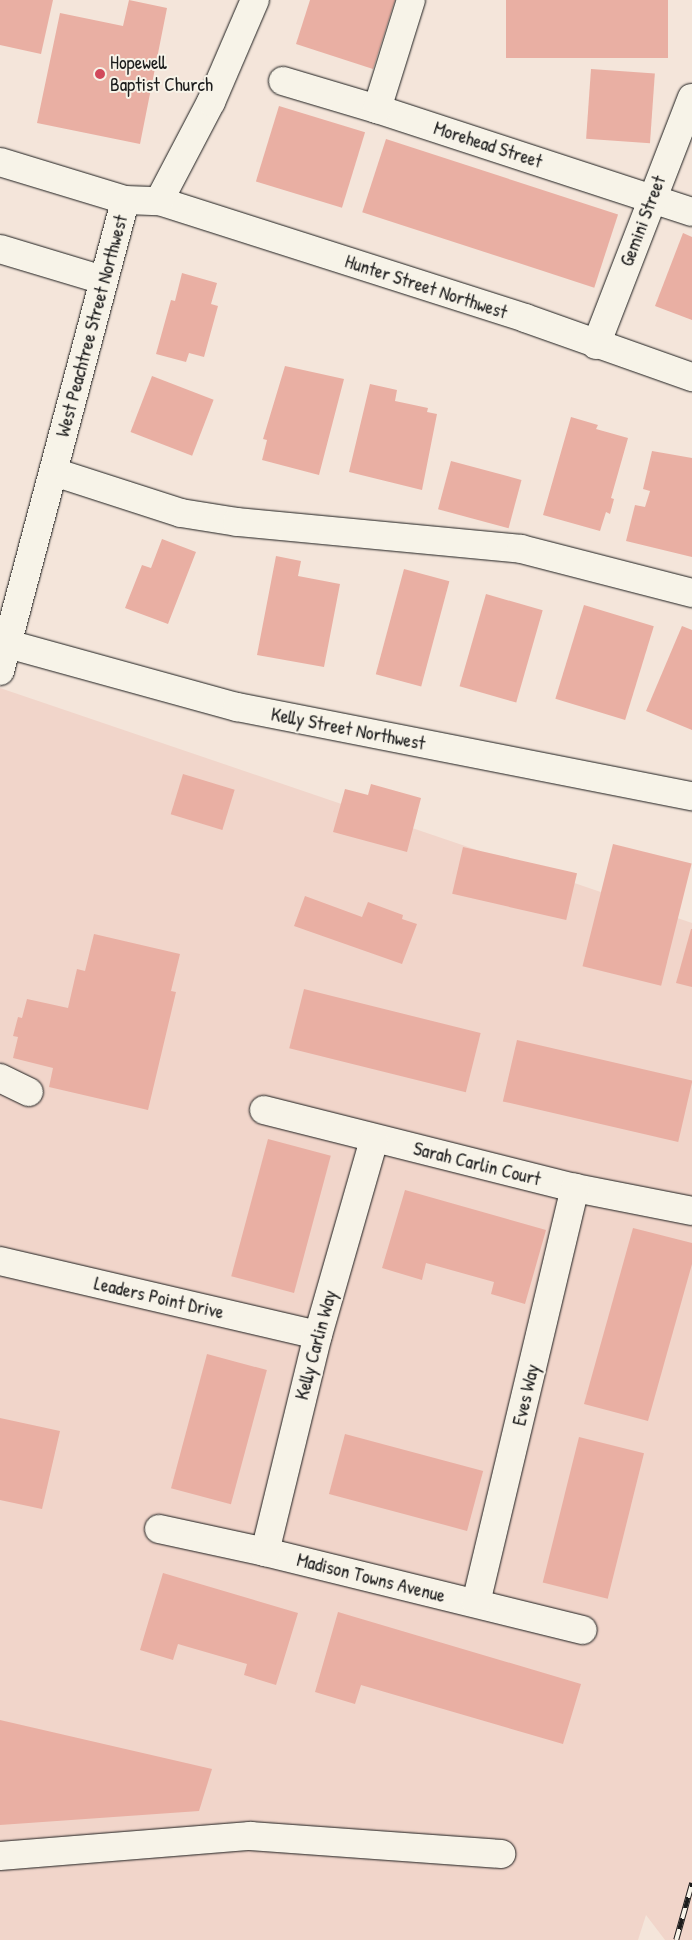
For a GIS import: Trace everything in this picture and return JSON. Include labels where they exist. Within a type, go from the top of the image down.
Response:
[{"type":"street","points":[[159,201],[211,102],[255,0]]},
{"type":"street","points":[[377,109],[412,0]]},
{"type":"street","name":"Morehead Street","points":[[282,81],[377,109],[692,212]]},
{"type":"street","name":"Gemini Street","points":[[596,344],[692,98]]},
{"type":"street","points":[[0,162],[125,200]]},
{"type":"street","name":"West Peachtree Street Northwest","points":[[0,672],[125,200],[159,201]]},
{"type":"street","name":"Hunter Street Northwest","points":[[159,201],[525,318],[692,377]]},
{"type":"street","points":[[0,249],[103,280]]},
{"type":"street","points":[[54,472],[181,512],[237,522],[521,549],[692,593]]},
{"type":"street","name":"Kelly Street Northwest","points":[[8,644],[237,707],[692,796]]},
{"type":"street","points":[[0,1078],[29,1092]]},
{"type":"street","name":"Sarah Carlin Court","points":[[264,1110],[374,1140],[575,1188],[692,1211]]},
{"type":"street","name":"Kelly Carlin Way","points":[[265,1552],[318,1335],[374,1140]]},
{"type":"street","name":"Eves Way","points":[[476,1603],[575,1188]]},
{"type":"street","name":"Leaders Point Drive","points":[[0,1261],[318,1335]]},
{"type":"street","name":"Madison Towns Avenue","points":[[159,1529],[265,1552],[583,1630]]},
{"type":"street","points":[[0,1856],[250,1836],[501,1854]]},
{"type":"shaded area","points":[[0,688],[692,923],[692,1940],[665,1940],[646,1915],[638,1940],[0,1940]]},
{"type":"building","points":[[0,0],[53,0],[41,54],[0,45]]},
{"type":"building","name":"Hopewell Baptist Church","points":[[129,0],[167,8],[140,144],[37,123],[60,13],[123,26]]},
{"type":"building","points":[[310,0],[395,0],[373,69],[296,44]]},
{"type":"building","points":[[506,0],[668,0],[668,58],[506,58]]},
{"type":"building","points":[[591,69],[655,73],[650,143],[586,139]]},
{"type":"building","points":[[279,106],[365,132],[342,208],[256,182]]},
{"type":"building","points":[[386,139],[618,214],[594,288],[362,212]]},
{"type":"building","points":[[683,233],[692,237],[692,320],[655,306]]},
{"type":"building","points":[[182,273],[217,283],[211,304],[218,306],[204,357],[189,353],[186,362],[156,354],[171,300],[175,301]]},
{"type":"building","points":[[285,366],[344,379],[319,475],[262,460],[267,440],[263,439]]},
{"type":"building","points":[[152,376],[214,400],[192,456],[130,432]]},
{"type":"building","points":[[370,384],[397,390],[395,401],[428,408],[427,412],[437,414],[422,490],[349,472]]},
{"type":"building","points":[[571,417],[598,425],[596,429],[628,438],[611,498],[614,499],[610,514],[606,512],[600,531],[543,515]]},
{"type":"building","points":[[652,451],[692,458],[692,557],[626,541],[635,505],[645,507],[650,491],[643,489]]},
{"type":"building","points":[[451,461],[522,480],[509,528],[438,509]]},
{"type":"building","points":[[162,539],[196,552],[168,624],[125,608],[142,565],[151,568]]},
{"type":"building","points":[[276,556],[301,561],[298,576],[340,584],[324,667],[257,655]]},
{"type":"building","points":[[404,569],[449,581],[421,686],[376,674]]},
{"type":"building","points":[[486,594],[543,610],[516,703],[460,686]]},
{"type":"building","points":[[584,605],[654,626],[625,720],[555,699]]},
{"type":"building","points":[[682,626],[692,630],[692,730],[646,711]]},
{"type":"building","points":[[183,774],[235,790],[222,830],[171,814]]},
{"type":"building","points":[[371,784],[421,798],[407,852],[333,832],[345,789],[368,795]]},
{"type":"building","points":[[613,844],[692,864],[661,986],[583,966]]},
{"type":"building","points":[[463,847],[577,873],[566,920],[452,894]]},
{"type":"building","points":[[305,896],[362,917],[368,902],[403,915],[402,919],[417,924],[402,964],[294,926]]},
{"type":"building","points":[[692,929],[692,987],[676,983]]},
{"type":"building","points":[[94,934],[180,954],[171,991],[176,992],[148,1110],[49,1087],[53,1068],[13,1058],[18,1037],[13,1036],[18,1017],[22,1018],[27,999],[68,1008],[77,969],[85,971]]},
{"type":"building","points":[[304,989],[481,1033],[466,1092],[289,1048]]},
{"type":"building","points":[[517,1040],[692,1080],[678,1142],[503,1101]]},
{"type":"building","points":[[268,1139],[331,1156],[294,1293],[231,1276]]},
{"type":"building","points":[[405,1190],[546,1230],[525,1304],[491,1294],[494,1282],[426,1263],[422,1280],[382,1268]]},
{"type":"building","points":[[633,1228],[692,1243],[692,1264],[648,1421],[584,1404]]},
{"type":"building","points":[[207,1354],[267,1370],[231,1504],[171,1488]]},
{"type":"building","points":[[0,1418],[60,1431],[42,1509],[0,1500]]},
{"type":"building","points":[[345,1434],[483,1471],[467,1531],[329,1494]]},
{"type":"building","points":[[579,1437],[644,1453],[608,1599],[543,1583]]},
{"type":"building","points":[[163,1573],[298,1613],[276,1685],[244,1675],[247,1664],[178,1644],[173,1660],[140,1650]]},
{"type":"building","points":[[338,1612],[581,1684],[563,1744],[361,1685],[355,1704],[315,1692]]},
{"type":"building","points":[[0,1720],[212,1769],[199,1811],[0,1825]]},
{"type":"railway","points":[[676,1940],[692,1883]]},
{"type":"place","name":"Hopewell Baptist Church","points":[[100,74]]}]
